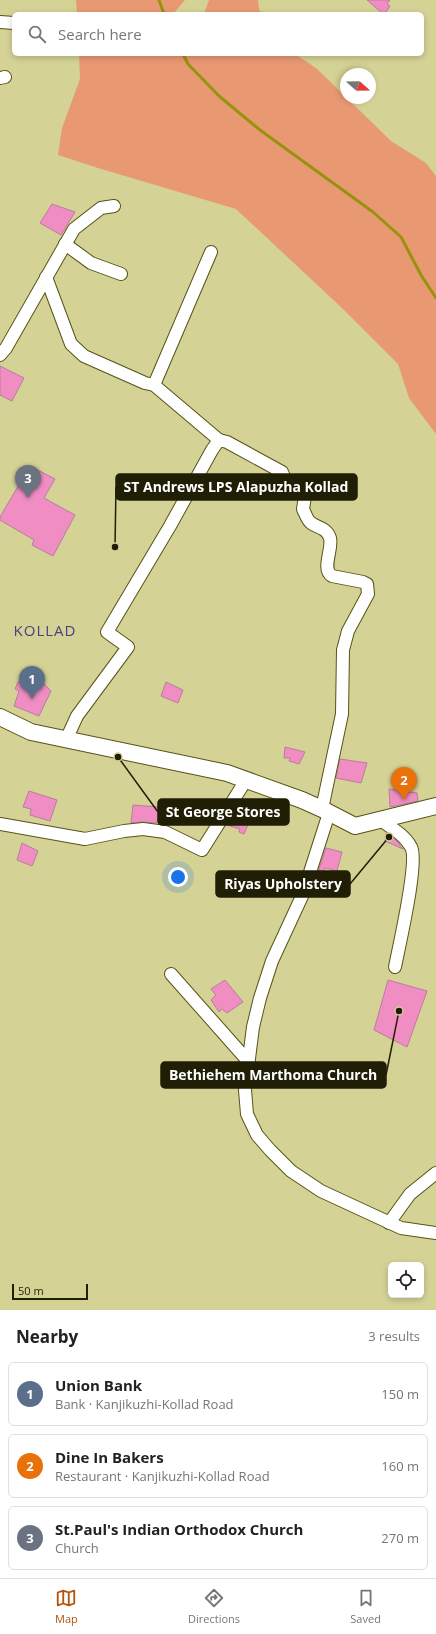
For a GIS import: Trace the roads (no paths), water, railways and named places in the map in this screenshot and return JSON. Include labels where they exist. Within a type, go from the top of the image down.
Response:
[{"type":"main road","points":[[0,717],[31,732],[227,773],[325,811],[354,826],[436,806]]},
{"type":"street","points":[[0,22],[12,23]]},
{"type":"street","points":[[0,355],[6,348],[74,230],[86,218],[101,208],[114,206]]},
{"type":"street","points":[[65,244],[91,263],[121,274]]},
{"type":"street","points":[[154,385],[211,252]]},
{"type":"street","points":[[46,277],[71,344],[84,356],[145,383],[154,385],[219,440],[227,442],[282,472],[285,480],[291,486],[302,492],[305,496],[303,510],[310,522],[328,532],[331,544],[326,569],[328,574],[367,584],[366,600],[353,620],[343,650],[342,710],[325,811],[303,894],[272,961],[260,998],[253,1027],[245,1090],[247,1114],[261,1140],[291,1170],[321,1191],[402,1228],[436,1233]]},
{"type":"street","points":[[66,740],[77,716],[128,647],[107,632],[219,440]]},
{"type":"street","points":[[0,824],[85,839],[142,829],[165,832],[202,850],[246,780]]},
{"type":"street","points":[[379,819],[401,834],[412,848],[413,856],[395,967]]},
{"type":"street","points":[[171,974],[248,1061]]},
{"type":"street","points":[[389,1223],[410,1194],[436,1173]]},
{"type":"waterway","points":[[159,0],[163,12]]},
{"type":"waterway","points":[[184,56],[188,64],[219,96],[260,130],[373,212],[401,237],[421,275],[436,298]]},
{"type":"place","name":"St.Paul's Indian Orthodox Church","points":[[28,498]]},
{"type":"place","name":"ST Andrews LPS Alapuzha Kollad","points":[[115,547]]},
{"type":"place","name":"Union Bank","points":[[32,699]]},
{"type":"place","name":"St George Stores","points":[[118,757]]},
{"type":"place","name":"Dine In Bakers","points":[[404,800]]},
{"type":"place","name":"Riyas Upholstery","points":[[389,837]]},
{"type":"place","name":"Bethiehem Marthoma Church","points":[[399,1011]]},
{"type":"district","name":"KOLLAD","points":[[45,630]]}]
